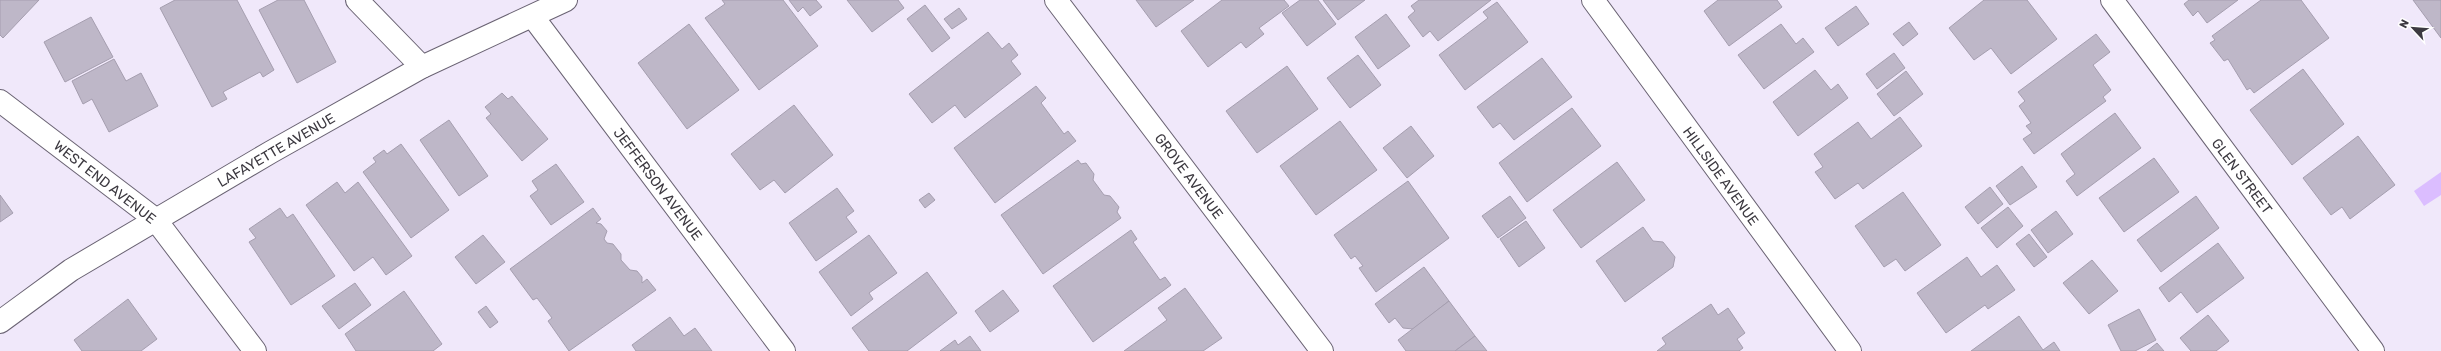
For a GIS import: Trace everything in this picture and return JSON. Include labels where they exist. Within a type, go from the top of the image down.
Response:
[{"type":"street","points":[[357,0],[422,67]]},
{"type":"street","name":"LAFAYETTE AVENUE","points":[[0,322],[71,270],[155,219],[422,67],[533,17],[566,0]]},
{"type":"street","name":"GROVE AVENUE","points":[[1056,0],[1322,351]]},
{"type":"street","name":"HILLSIDE AVENUE","points":[[1592,0],[1850,351]]},
{"type":"street","name":"GLEN STREET","points":[[2112,0],[2373,351]]},
{"type":"street","name":"JEFFERSON AVENUE","points":[[533,17],[784,351]]},
{"type":"street","name":"WEST END AVENUE","points":[[0,101],[155,219],[255,351]]},
{"type":"shaded area","points":[[2441,172],[2441,195],[2424,206],[2414,191]]},
{"type":"building","points":[[0,0],[39,0],[3,38],[0,35]]},
{"type":"building","points":[[175,0],[237,0],[274,70],[263,77],[260,72],[223,92],[227,99],[212,107],[160,8]]},
{"type":"building","points":[[278,0],[304,0],[336,62],[297,83],[259,10]]},
{"type":"building","points":[[722,0],[783,0],[818,46],[759,90],[705,18],[725,4]]},
{"type":"building","points":[[789,0],[816,0],[822,7],[810,16],[803,7],[798,12]]},
{"type":"building","points":[[847,0],[898,0],[904,8],[872,32]]},
{"type":"building","points":[[1136,0],[1194,0],[1156,27]]},
{"type":"building","points":[[1222,0],[1284,0],[1289,6],[1259,28],[1264,34],[1246,48],[1241,42],[1208,67],[1181,31]]},
{"type":"building","points":[[1300,0],[1318,0],[1336,24],[1307,46],[1282,13]]},
{"type":"building","points":[[1323,0],[1365,0],[1338,20]]},
{"type":"building","points":[[1419,0],[1491,0],[1438,41],[1430,31],[1423,37],[1408,17],[1415,11],[1411,6]]},
{"type":"building","points":[[1718,0],[1777,0],[1782,7],[1729,46],[1704,11]]},
{"type":"building","points":[[1984,0],[2027,0],[2057,39],[2011,74],[1991,48],[1974,60],[1949,28]]},
{"type":"building","points":[[2189,0],[2238,0],[2207,23],[2198,11],[2193,16],[2184,4]]},
{"type":"building","points":[[2261,0],[2301,0],[2329,38],[2254,93],[2250,88],[2247,90],[2228,59],[2224,61],[2210,43],[2215,40],[2212,36]]},
{"type":"building","points":[[2413,0],[2441,0],[2441,38]]},
{"type":"building","points":[[1497,2],[1528,42],[1465,90],[1439,55],[1488,18],[1483,12]]},
{"type":"building","points":[[925,5],[950,38],[932,52],[907,19]]},
{"type":"building","points":[[1856,6],[1869,24],[1838,46],[1825,28]]},
{"type":"building","points":[[959,8],[967,19],[952,29],[944,19]]},
{"type":"building","points":[[1386,14],[1410,46],[1378,69],[1355,37]]},
{"type":"building","points":[[91,17],[113,57],[65,82],[44,42]]},
{"type":"building","points":[[1909,22],[1918,34],[1903,46],[1893,34]]},
{"type":"building","points":[[689,24],[739,90],[687,129],[638,63]]},
{"type":"building","points":[[1781,24],[1796,44],[1803,38],[1814,52],[1764,89],[1738,55]]},
{"type":"building","points":[[988,32],[1002,49],[1009,43],[1018,55],[1011,61],[1021,74],[965,118],[955,105],[932,123],[909,94]]},
{"type":"building","points":[[2096,34],[2110,52],[2093,65],[2111,90],[2103,97],[2106,101],[2034,154],[2023,139],[2032,133],[2026,126],[2031,123],[2019,106],[2025,101],[2018,92]]},
{"type":"building","points":[[1894,53],[1905,68],[1877,89],[1866,74]]},
{"type":"building","points":[[1358,55],[1381,85],[1350,108],[1327,78]]},
{"type":"building","points":[[1542,58],[1572,97],[1514,140],[1500,123],[1493,128],[1477,107]]},
{"type":"building","points":[[114,59],[126,81],[141,73],[158,106],[109,132],[92,99],[83,104],[72,81]]},
{"type":"building","points":[[1287,66],[1318,109],[1257,153],[1226,111]]},
{"type":"building","points":[[2303,69],[2344,124],[2292,165],[2250,110]]},
{"type":"building","points":[[1815,70],[1831,90],[1838,84],[1848,98],[1798,136],[1773,102]]},
{"type":"building","points":[[1906,71],[1923,94],[1894,116],[1877,94]]},
{"type":"building","points":[[1036,86],[1046,98],[1041,103],[1064,134],[1068,131],[1076,141],[995,203],[954,148]]},
{"type":"building","points":[[502,93],[508,99],[512,96],[548,139],[522,161],[486,118],[491,114],[485,107]]},
{"type":"building","points":[[794,105],[833,155],[785,193],[774,180],[760,190],[731,154]]},
{"type":"building","points":[[1572,108],[1601,146],[1527,202],[1499,163]]},
{"type":"building","points":[[2115,113],[2141,148],[2077,196],[2066,181],[2075,174],[2061,154]]},
{"type":"building","points":[[1900,117],[1922,146],[1863,189],[1858,183],[1835,199],[1815,172],[1823,167],[1814,154],[1858,122],[1871,139]]},
{"type":"building","points":[[449,120],[488,176],[459,196],[420,140]]},
{"type":"building","points":[[1340,121],[1377,170],[1316,215],[1280,166]]},
{"type":"building","points":[[1411,126],[1434,156],[1407,178],[1383,148]]},
{"type":"building","points":[[2358,136],[2395,185],[2350,219],[2342,207],[2331,215],[2303,178]]},
{"type":"building","points":[[401,144],[449,210],[411,238],[363,172],[376,162],[373,158],[384,150],[387,154]]},
{"type":"building","points":[[2154,158],[2179,192],[2124,232],[2099,198]]},
{"type":"building","points":[[1078,160],[1081,164],[1086,163],[1094,174],[1093,180],[1104,195],[1110,196],[1119,207],[1117,212],[1121,218],[1043,274],[1001,215]]},
{"type":"building","points":[[1617,162],[1645,200],[1581,248],[1553,210]]},
{"type":"building","points":[[556,164],[584,202],[551,225],[530,196],[538,190],[532,181]]},
{"type":"building","points":[[2022,166],[2037,187],[2010,205],[1996,186]]},
{"type":"building","points":[[1408,181],[1449,238],[1376,292],[1359,268],[1363,266],[1355,256],[1351,259],[1334,235]]},
{"type":"building","points":[[337,182],[345,193],[358,182],[412,256],[386,275],[373,257],[354,271],[306,205]]},
{"type":"building","points":[[1990,187],[2003,204],[1978,224],[1965,207]]},
{"type":"building","points":[[837,188],[854,211],[846,217],[857,232],[816,261],[789,223]]},
{"type":"building","points":[[1903,192],[1941,245],[1905,271],[1896,259],[1884,267],[1855,226]]},
{"type":"building","points":[[929,193],[935,200],[925,208],[919,200]]},
{"type":"building","points":[[0,195],[13,213],[0,222]]},
{"type":"building","points":[[1510,196],[1526,218],[1498,238],[1482,216]]},
{"type":"building","points":[[2196,196],[2219,228],[2161,272],[2137,240]]},
{"type":"building","points":[[2008,207],[2023,226],[1997,248],[1981,228]]},
{"type":"building","points":[[280,208],[287,218],[293,214],[335,276],[291,305],[249,242],[256,238],[249,229]]},
{"type":"building","points":[[593,208],[601,219],[596,223],[601,224],[607,231],[604,239],[607,243],[613,244],[621,254],[621,260],[630,270],[637,271],[642,277],[642,283],[647,279],[656,290],[569,351],[548,321],[552,318],[537,298],[533,300],[510,269]]},
{"type":"building","points":[[2056,211],[2073,234],[2048,253],[2031,230]]},
{"type":"building","points":[[1526,221],[1545,248],[1519,267],[1500,239]]},
{"type":"building","points":[[1643,227],[1653,241],[1663,242],[1675,257],[1673,267],[1625,302],[1596,261]]},
{"type":"building","points":[[1131,230],[1137,239],[1133,242],[1160,280],[1165,277],[1171,285],[1093,342],[1053,286]]},
{"type":"building","points":[[2029,234],[2047,257],[2034,267],[2016,244]]},
{"type":"building","points":[[483,235],[505,262],[476,284],[455,257]]},
{"type":"building","points":[[869,235],[897,273],[869,293],[873,299],[851,316],[819,272]]},
{"type":"building","points":[[2218,243],[2244,278],[2197,313],[2181,292],[2169,302],[2159,288]]},
{"type":"building","points":[[1967,257],[1981,277],[1997,265],[2015,290],[1988,309],[1985,305],[1946,333],[1917,293]]},
{"type":"building","points":[[2092,260],[2118,291],[2089,314],[2063,283]]},
{"type":"building","points":[[1424,267],[1449,301],[1413,329],[1403,328],[1395,318],[1389,323],[1375,304]]},
{"type":"building","points":[[927,272],[957,313],[907,351],[869,351],[852,328]]},
{"type":"building","points":[[355,283],[371,305],[339,329],[322,306]]},
{"type":"building","points":[[1185,288],[1222,338],[1203,351],[1124,351],[1167,320],[1158,308]]},
{"type":"building","points":[[1003,290],[1019,311],[990,332],[975,311]]},
{"type":"building","points":[[404,291],[442,344],[433,351],[356,351],[345,334]]},
{"type":"building","points":[[128,299],[157,339],[141,351],[82,351],[74,340]]},
{"type":"building","points":[[1449,301],[1475,336],[1455,351],[1406,351],[1398,340]]},
{"type":"building","points":[[1711,304],[1718,315],[1728,308],[1745,333],[1737,339],[1743,348],[1739,351],[1657,351],[1666,344],[1662,338]]},
{"type":"building","points":[[486,306],[498,322],[490,328],[478,312]]},
{"type":"building","points":[[2139,309],[2156,340],[2135,351],[2121,351],[2108,325]]},
{"type":"building","points":[[2208,315],[2229,341],[2216,351],[2191,351],[2180,338]]},
{"type":"building","points":[[2019,316],[2043,350],[2054,342],[2060,351],[1971,351]]},
{"type":"building","points":[[670,317],[684,336],[695,328],[712,351],[636,351],[632,345]]},
{"type":"building","points":[[970,336],[981,351],[940,351],[955,340],[958,345]]},
{"type":"building","points":[[1475,336],[1487,351],[1455,351]]},
{"type":"building","points":[[2157,343],[2164,351],[2147,351]]}]
